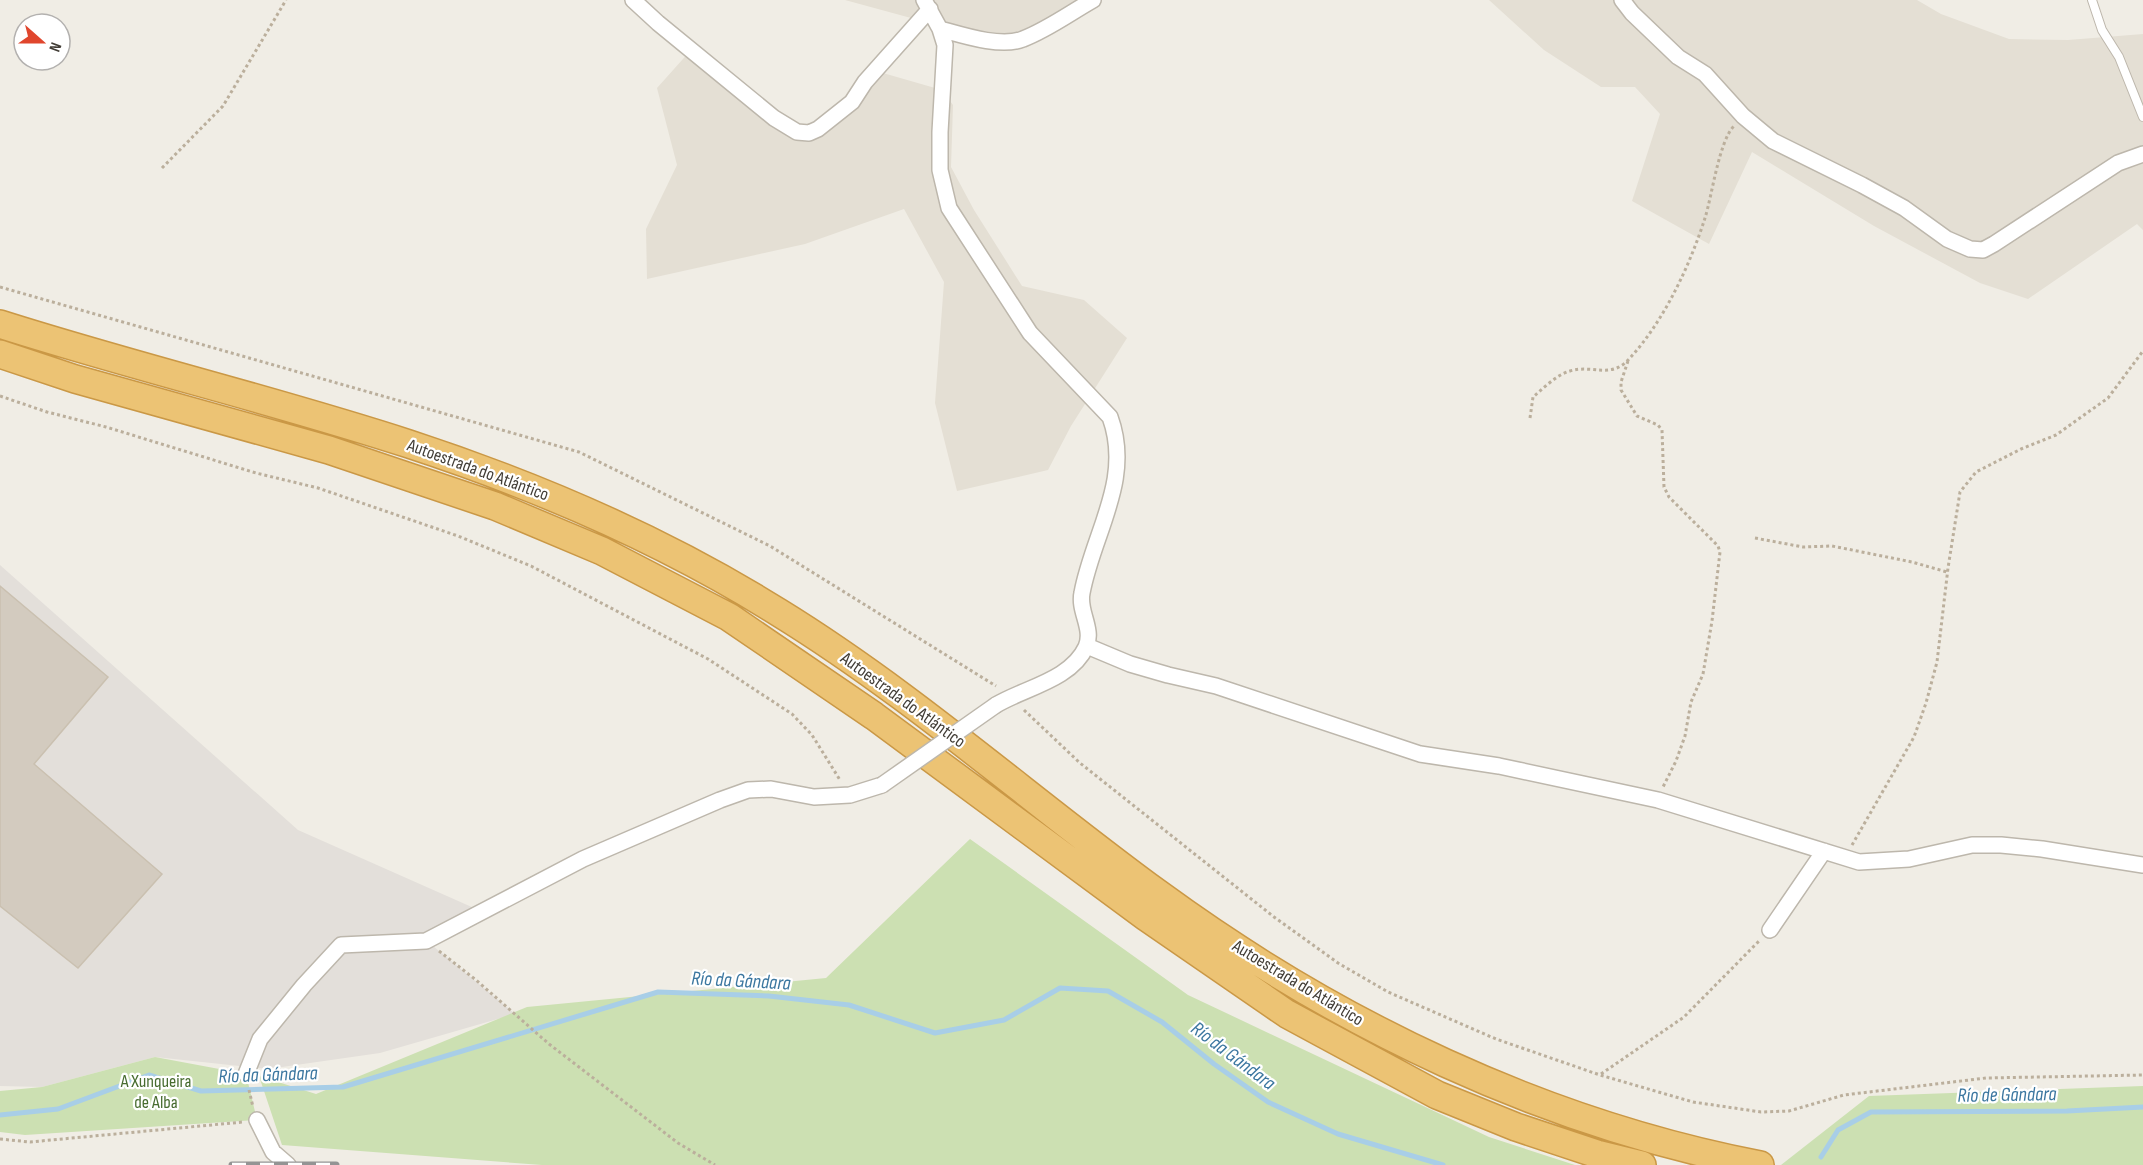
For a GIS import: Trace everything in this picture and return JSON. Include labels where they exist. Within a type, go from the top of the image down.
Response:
[{"type":"highway","name":"Autoestrada do Atlántico","points":[[0,324],[72,347],[407,443],[491,473],[623,527],[777,611],[839,652],[923,713],[1161,896],[1262,965],[1356,1020],[1448,1065],[1571,1113],[1701,1154],[1760,1165]]},
{"type":"highway","name":"Autoestrada do Atlántico","points":[[0,354],[75,379],[329,450],[495,506],[602,551],[729,617],[874,716],[1146,917],[1287,1014],[1437,1095],[1597,1154],[1642,1165]]},
{"type":"street","points":[[246,1074],[260,1040],[341,945],[426,941],[583,859],[748,790],[771,789],[814,797],[850,795],[882,785],[996,705],[1063,673],[1087,646],[1088,629],[1081,596],[1111,499],[1118,463],[1116,434],[1110,417],[1030,333],[949,208],[940,170],[945,45],[940,29],[927,4],[865,82],[852,102],[818,129],[808,133],[797,132],[774,118],[633,0]]},
{"type":"street","points":[[940,29],[966,37],[1022,40],[1093,0]]},
{"type":"street","points":[[1622,0],[1632,13],[1678,57],[1705,74],[1743,116],[1773,141],[1904,208],[1947,239],[1970,249],[1983,250],[1994,244],[2118,164],[2143,154]]},
{"type":"street","points":[[1087,646],[1130,664],[1216,686],[1420,754],[1499,766],[1658,800],[1859,862],[1909,859],[1972,845],[2001,845],[2143,865]]},
{"type":"street","points":[[1770,930],[1824,851]]},
{"type":"street","points":[[256,1120],[273,1152],[288,1165]]},
{"type":"lane","points":[[2092,0],[2102,30],[2119,57],[2143,117]]},
{"type":"path","points":[[162,168],[223,106],[286,0]]},
{"type":"path","points":[[1658,800],[1685,736],[1691,702],[1705,667],[1720,552],[1718,546],[1669,497],[1664,487],[1662,471],[1662,430],[1658,425],[1637,416],[1621,390],[1621,382],[1628,361],[1655,325],[1692,254],[1706,216],[1730,130],[1743,116]]},
{"type":"path","points":[[0,287],[579,452],[770,546],[1011,696],[1080,764],[1274,917],[1338,963],[1388,993],[1496,1039],[1600,1075],[1693,1102],[1761,1112],[1789,1111],[1844,1095],[1986,1078],[2143,1075]]},
{"type":"path","points":[[1845,856],[1914,737],[1937,662],[1947,572],[1960,492],[1976,472],[2020,449],[2056,435],[2108,398],[2143,351]]},
{"type":"path","points":[[1530,418],[1533,397],[1553,380],[1570,371],[1591,369],[1612,371],[1628,361]]},
{"type":"path","points":[[0,396],[256,473],[318,488],[458,536],[531,566],[708,659],[792,714],[812,735],[850,795]]},
{"type":"path","points":[[1755,538],[1803,547],[1832,546],[1912,562],[1947,572]]},
{"type":"path","points":[[1600,1075],[1684,1017],[1770,930]]},
{"type":"path","points":[[426,941],[549,1044],[678,1143],[715,1165]]},
{"type":"path","points":[[0,1139],[30,1142],[256,1120],[246,1074]]},
{"type":"shaded area","points":[[845,0],[1093,0],[1021,40],[966,37],[911,18]]},
{"type":"shaded area","points":[[1489,0],[1917,0],[1941,14],[2009,39],[2068,40],[2143,34],[2143,230],[2137,224],[2028,299],[1980,283],[1874,226],[1752,152],[1709,244],[1632,201],[1660,114],[1635,87],[1601,87],[1544,50]]},
{"type":"shaded area","points":[[691,50],[809,137],[876,71],[942,90],[953,105],[951,167],[974,210],[1022,286],[1084,300],[1127,338],[1071,426],[1048,470],[957,491],[935,403],[944,282],[904,209],[805,244],[647,279],[646,229],[677,165],[657,88]]},
{"type":"shaded area","points":[[0,565],[298,830],[483,912],[427,941],[515,1014],[380,1053],[268,1069],[155,1057],[42,1087],[0,1086]]},
{"type":"green space","points":[[970,839],[1188,995],[1489,1137],[1575,1165],[542,1165],[282,1145],[259,1076],[316,1094],[527,1007],[826,978]]},
{"type":"green space","name":"A Xunqueira de Alba","points":[[155,1057],[246,1074],[257,1120],[25,1135],[0,1132],[0,1091],[42,1087]]},
{"type":"green space","points":[[2143,1086],[2143,1165],[1781,1165],[1869,1096]]},
{"type":"building","points":[[0,586],[108,677],[34,764],[162,874],[78,968],[0,906]]},
{"type":"waterway","name":"Río da Gándara","points":[[0,1115],[58,1109],[149,1075],[201,1091],[343,1087],[658,992],[769,996],[849,1005],[935,1033],[1004,1020],[1060,988],[1108,991],[1162,1022],[1214,1064],[1268,1102],[1338,1134],[1443,1165]]},
{"type":"waterway","name":"Río de Gándara","points":[[1821,1157],[1838,1130],[1871,1112],[2067,1111],[2143,1107]]},
{"type":"railway","points":[[232,1165],[336,1165]]}]
